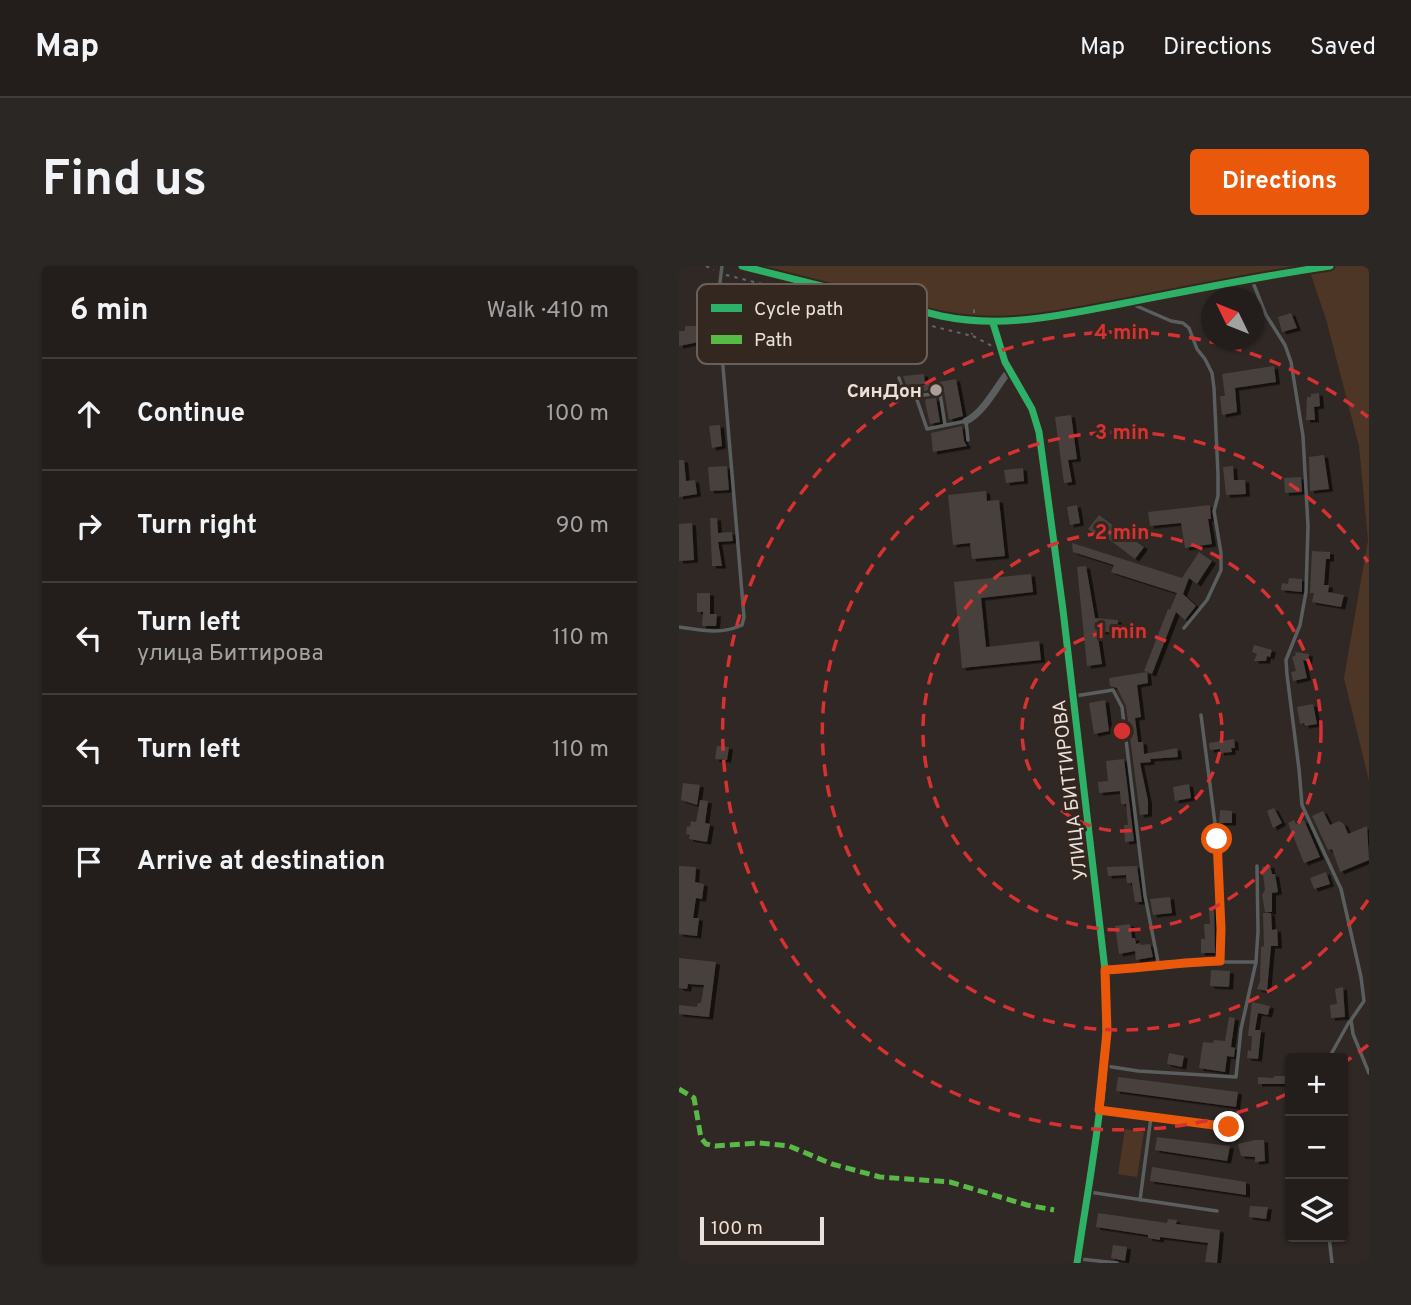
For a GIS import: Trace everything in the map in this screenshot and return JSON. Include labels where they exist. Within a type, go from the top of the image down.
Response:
[{"type":"street","points":[[741,266],[813,284]]},
{"type":"street","points":[[927,313],[965,321],[993,323],[1039,318],[1330,266]]},
{"type":"street","name":"УЛИЦА БИТТИРОВА","points":[[993,323],[1002,352],[1032,410],[1039,432],[1074,696],[1105,970],[1107,1018],[1104,1066],[1077,1261]]},
{"type":"street","points":[[966,421],[970,421],[983,406],[1010,370]]},
{"type":"lane","points":[[721,284],[722,266]]},
{"type":"lane","points":[[1252,280],[1266,315],[1285,345],[1295,377],[1303,436],[1307,552],[1304,611],[1286,660],[1302,804],[1341,889],[1364,1001],[1332,1053]]},
{"type":"lane","points":[[1127,302],[1171,321],[1183,323],[1189,328],[1197,349],[1212,373],[1218,474],[1215,511],[1221,570],[1207,600],[1184,628]]},
{"type":"lane","points":[[679,627],[709,632],[732,630],[741,625],[744,617],[723,364]]},
{"type":"lane","points":[[899,378],[903,390],[913,388],[927,429],[966,421],[968,440]]},
{"type":"lane","points":[[916,396],[940,393],[945,425]]},
{"type":"lane","points":[[1074,696],[1113,690],[1122,707],[1145,896],[1159,967]]},
{"type":"lane","points":[[1201,715],[1216,827],[1220,961]]},
{"type":"lane","points":[[1104,1066],[1138,1071],[1236,1077],[1241,1029],[1256,962],[1257,866]]},
{"type":"lane","points":[[1105,970],[1159,967],[1176,962],[1256,962]]},
{"type":"lane","points":[[1350,1020],[1369,1073]]},
{"type":"lane","points":[[1099,1110],[1229,1127]]},
{"type":"lane","points":[[1140,1200],[1151,1117]]},
{"type":"lane","points":[[1087,1192],[1217,1211]]},
{"type":"lane","points":[[1330,1242],[1332,1263]]},
{"type":"lane","points":[[1077,1261],[1117,1263]]},
{"type":"path","points":[[706,266],[753,284]]},
{"type":"path","points":[[974,306],[974,314]]},
{"type":"path","points":[[927,324],[972,334],[993,346]]},
{"type":"shaded area","points":[[742,266],[1369,266],[1369,781],[1344,678],[1368,540],[1359,446],[1326,319],[1309,269],[993,323],[927,308],[927,284],[821,284]]},
{"type":"shaded area","points":[[1125,1129],[1144,1132],[1137,1177],[1118,1174]]},
{"type":"building","points":[[1291,313],[1297,328],[1282,332],[1278,317]]},
{"type":"building","points":[[685,326],[697,326],[697,342],[679,346],[679,331],[685,331]]},
{"type":"building","points":[[1274,366],[1276,382],[1235,388],[1237,412],[1222,415],[1220,396],[1225,396],[1222,374]]},
{"type":"building","points":[[924,374],[925,384],[906,385],[903,376]]},
{"type":"building","points":[[956,379],[963,416],[949,420],[944,391],[924,391],[923,385]]},
{"type":"building","points":[[1319,393],[1320,406],[1314,407],[1315,420],[1306,420],[1307,397]]},
{"type":"building","points":[[936,398],[940,422],[930,424],[925,402],[926,399]]},
{"type":"building","points":[[1071,415],[1077,459],[1068,460],[1072,482],[1064,483],[1055,417]]},
{"type":"building","points":[[720,425],[722,446],[712,448],[709,426]]},
{"type":"building","points":[[962,426],[967,446],[933,452],[931,433]]},
{"type":"building","points":[[1324,455],[1329,489],[1310,491],[1309,457]]},
{"type":"building","points":[[679,460],[684,460],[686,481],[695,480],[697,494],[679,497]]},
{"type":"building","points":[[727,466],[729,490],[710,491],[708,467]]},
{"type":"building","points":[[1233,466],[1234,480],[1245,480],[1246,494],[1226,495],[1223,467]]},
{"type":"building","points":[[1023,468],[1024,481],[1006,483],[1004,470]]},
{"type":"building","points":[[1301,477],[1302,492],[1285,493],[1284,478]]},
{"type":"building","points":[[986,491],[987,501],[999,500],[1005,556],[972,559],[970,543],[953,545],[948,495]]},
{"type":"building","points":[[1077,505],[1080,523],[1070,525],[1067,507]]},
{"type":"building","points":[[1210,505],[1211,519],[1208,519],[1212,544],[1185,548],[1181,523],[1150,526],[1148,512]]},
{"type":"building","points":[[1099,515],[1144,547],[1135,559],[1099,532],[1097,535],[1088,529]]},
{"type":"building","points":[[710,518],[717,518],[718,533],[732,532],[733,541],[718,542],[722,566],[712,566]]},
{"type":"building","points":[[692,523],[694,560],[679,561],[679,524]]},
{"type":"building","points":[[1072,543],[1182,578],[1199,552],[1212,561],[1197,584],[1189,578],[1183,594],[1196,606],[1185,620],[1176,612],[1152,674],[1144,671],[1177,593],[1111,572],[1114,565],[1073,552]]},
{"type":"building","points":[[1312,551],[1330,552],[1330,559],[1326,559],[1324,585],[1329,585],[1328,592],[1344,595],[1341,607],[1312,602]]},
{"type":"building","points":[[1086,566],[1095,618],[1118,620],[1117,633],[1097,631],[1102,664],[1087,666],[1077,567]]},
{"type":"building","points":[[1031,574],[1033,592],[981,598],[986,647],[1039,641],[1041,660],[962,668],[954,582]]},
{"type":"building","points":[[1289,578],[1302,579],[1302,592],[1281,590],[1282,583],[1288,584]]},
{"type":"building","points":[[697,593],[710,593],[710,614],[717,614],[716,626],[702,626],[703,612],[697,612]]},
{"type":"building","points":[[1254,645],[1272,650],[1266,661],[1254,661],[1257,654],[1252,652]]},
{"type":"building","points":[[1295,652],[1309,654],[1308,661],[1303,660],[1307,678],[1293,681],[1291,672],[1296,671],[1292,657],[1296,655]]},
{"type":"building","points":[[1147,672],[1148,683],[1137,685],[1141,717],[1135,718],[1138,742],[1143,742],[1144,754],[1177,748],[1178,757],[1150,759],[1151,762],[1140,763],[1148,814],[1140,815],[1126,706],[1117,688],[1110,686],[1109,678]]},
{"type":"building","points":[[1105,700],[1109,731],[1094,734],[1089,703]]},
{"type":"building","points":[[1313,704],[1317,724],[1300,724],[1297,707]]},
{"type":"building","points":[[1234,739],[1235,748],[1231,748],[1232,752],[1210,750],[1209,743]]},
{"type":"building","points":[[717,746],[729,747],[727,760],[715,759]]},
{"type":"building","points":[[1124,759],[1134,841],[1125,842],[1124,825],[1128,825],[1126,804],[1121,804],[1120,791],[1099,793],[1098,782],[1108,781],[1106,761]]},
{"type":"building","points":[[683,783],[700,785],[697,805],[681,800]]},
{"type":"building","points":[[1189,784],[1191,798],[1175,801],[1173,787]]},
{"type":"building","points":[[700,800],[708,801],[705,823],[710,824],[707,842],[689,839],[690,835],[686,834],[691,821],[696,822]]},
{"type":"building","points":[[1274,808],[1282,823],[1273,828],[1267,811]]},
{"type":"building","points":[[1220,810],[1232,811],[1232,823],[1219,823]]},
{"type":"building","points":[[1323,811],[1330,825],[1339,821],[1344,824],[1348,834],[1367,826],[1369,860],[1340,872],[1332,849],[1328,850],[1312,816]]},
{"type":"building","points":[[1294,820],[1296,824],[1304,820],[1320,857],[1304,863],[1288,823]]},
{"type":"building","points":[[1270,865],[1272,874],[1275,874],[1278,892],[1272,893],[1272,912],[1265,912],[1262,867]]},
{"type":"building","points":[[679,866],[696,867],[695,882],[704,884],[702,899],[696,898],[693,918],[699,918],[697,936],[679,934]]},
{"type":"building","points":[[1137,866],[1142,902],[1135,902],[1132,883],[1127,883],[1126,875],[1108,876],[1107,867]]},
{"type":"building","points":[[1326,872],[1330,884],[1314,889],[1310,878]]},
{"type":"building","points":[[1170,897],[1172,913],[1153,915],[1150,899]]},
{"type":"building","points":[[1214,907],[1215,953],[1201,953],[1201,939],[1205,939],[1204,924],[1210,924],[1209,908]]},
{"type":"building","points":[[1263,913],[1271,913],[1272,930],[1277,929],[1278,946],[1271,946],[1267,991],[1257,989],[1260,981],[1261,947],[1264,946]]},
{"type":"building","points":[[1130,924],[1132,938],[1135,938],[1136,944],[1150,944],[1153,957],[1136,960],[1135,951],[1119,954],[1115,926]]},
{"type":"building","points":[[679,958],[716,962],[709,1017],[679,1014],[679,1005],[697,1007],[698,1003],[701,1003],[704,985],[688,984],[687,989],[679,988]]},
{"type":"building","points":[[1211,970],[1230,971],[1229,987],[1210,986]]},
{"type":"building","points":[[1343,987],[1345,1017],[1331,1018],[1330,1005],[1337,1004],[1335,989]]},
{"type":"building","points":[[1252,1002],[1270,1006],[1268,1015],[1258,1013],[1255,1030],[1261,1030],[1258,1059],[1247,1058],[1248,1050],[1251,1051],[1252,1036],[1248,1036]]},
{"type":"building","points":[[1229,1017],[1235,1018],[1231,1047],[1235,1048],[1234,1057],[1227,1056],[1225,1072],[1199,1068],[1203,1042],[1225,1041]]},
{"type":"building","points":[[1169,1053],[1184,1056],[1182,1067],[1167,1064]]},
{"type":"building","points":[[1285,1076],[1285,1084],[1258,1084],[1258,1077]]},
{"type":"building","points":[[1118,1077],[1238,1092],[1236,1107],[1116,1091]]},
{"type":"building","points":[[1157,1137],[1230,1146],[1227,1161],[1155,1150]]},
{"type":"building","points":[[1264,1140],[1265,1161],[1255,1162],[1255,1157],[1241,1156],[1238,1144]]},
{"type":"building","points":[[1152,1167],[1246,1182],[1246,1195],[1150,1181]]},
{"type":"building","points":[[1250,1206],[1268,1207],[1266,1219],[1249,1217]]},
{"type":"building","points":[[1098,1213],[1167,1223],[1168,1219],[1177,1220],[1176,1224],[1220,1230],[1217,1263],[1205,1262],[1208,1243],[1160,1237],[1160,1240],[1148,1238],[1148,1235],[1096,1227]]},
{"type":"building","points":[[1113,1245],[1127,1247],[1125,1261],[1111,1258]]},
{"type":"marked path","points":[[679,1089],[694,1098],[701,1138],[706,1144],[715,1146],[759,1143],[789,1146],[832,1164],[880,1177],[950,1182],[1027,1205],[1054,1210]]},
{"type":"cycle path","points":[[742,266],[814,284]]},
{"type":"cycle path","points":[[927,312],[964,320],[1033,319],[1330,266]]},
{"type":"cycle path","points":[[993,323],[1005,362],[1032,409],[1039,432],[1063,610],[1105,970],[1106,1043],[1103,1080],[1077,1263]]},
{"type":"place","name":"СинДон","points":[[936,390]]},
{"type":"route","points":[[1217,839],[1220,961],[1176,962],[1159,967],[1105,970],[1107,1032],[1099,1110],[1229,1127]]}]
